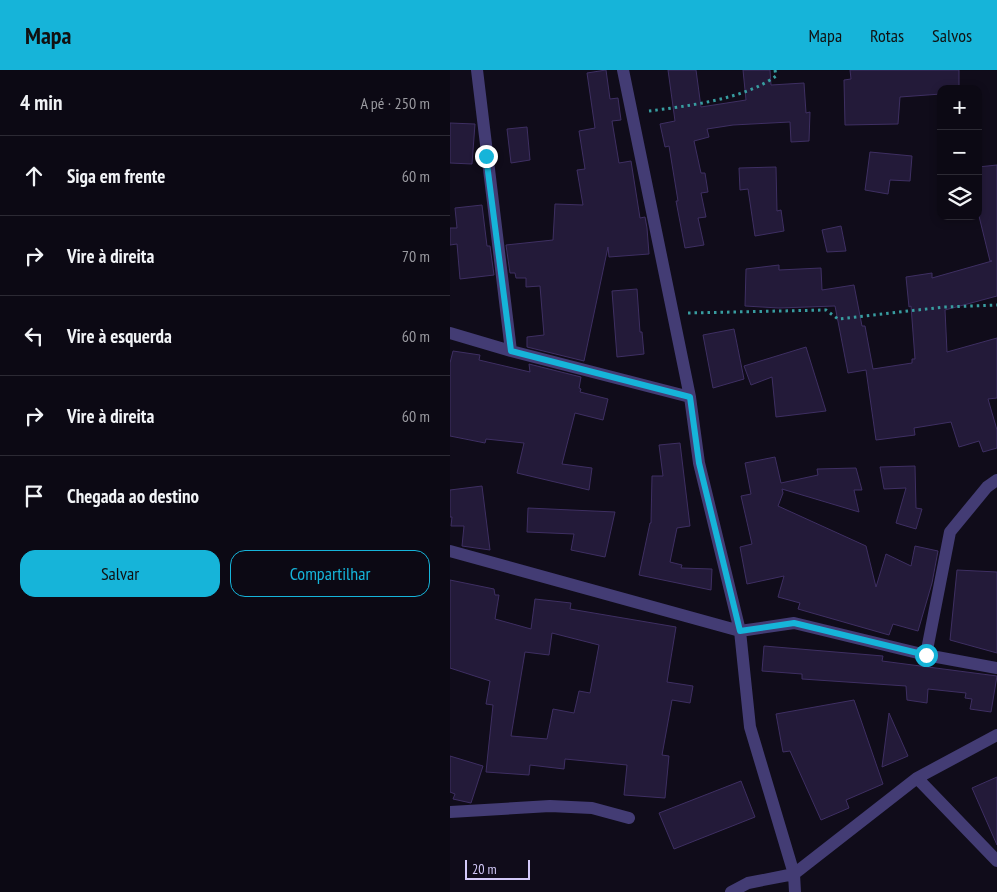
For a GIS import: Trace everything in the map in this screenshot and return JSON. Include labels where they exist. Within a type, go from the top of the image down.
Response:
[{"type":"street","points":[[477,70],[511,351]]},
{"type":"street","points":[[622,70],[690,397],[699,463],[740,631],[750,727],[794,874],[795,892]]},
{"type":"street","points":[[450,333],[511,351],[690,397]]},
{"type":"street","points":[[926,655],[950,532],[987,487],[997,480]]},
{"type":"street","points":[[450,551],[740,631],[794,623],[926,655],[997,668]]},
{"type":"street","points":[[731,892],[748,883],[794,874],[917,778],[997,735]]},
{"type":"street","points":[[917,778],[997,861]]},
{"type":"street","points":[[450,812],[550,806],[592,808],[629,818]]},
{"type":"path","points":[[632,114],[681,107],[730,96],[764,85],[776,76],[775,70]]},
{"type":"path","points":[[673,314],[826,310],[838,319],[944,307],[997,305]]},
{"type":"building","points":[[606,70],[610,99],[618,98],[621,120],[612,121],[619,163],[631,161],[640,218],[645,217],[649,254],[609,257],[608,247],[584,361],[527,347],[527,337],[544,335],[540,286],[526,287],[526,278],[516,278],[515,273],[510,273],[506,245],[553,240],[555,204],[583,205],[577,170],[585,169],[579,131],[595,128],[587,73]]},
{"type":"building","points":[[668,70],[696,70],[701,107],[746,100],[743,70],[770,70],[771,85],[804,83],[806,113],[810,112],[809,141],[791,142],[790,122],[733,125],[707,129],[709,137],[694,141],[701,173],[705,173],[708,192],[701,193],[706,217],[698,218],[704,245],[685,248],[676,201],[678,201],[669,146],[665,147],[660,124],[675,121]]},
{"type":"building","points":[[850,70],[959,70],[959,85],[937,85],[937,94],[900,97],[898,124],[845,125],[844,80],[851,79]]},
{"type":"building","points":[[450,123],[475,124],[472,164],[450,163]]},
{"type":"building","points":[[527,127],[530,160],[511,163],[507,129]]},
{"type":"building","points":[[870,152],[912,156],[910,181],[890,180],[888,194],[865,190]]},
{"type":"building","points":[[997,165],[997,296],[945,310],[947,352],[997,338],[997,398],[988,399],[997,430],[997,448],[983,452],[979,441],[959,447],[951,422],[914,428],[915,435],[876,440],[866,370],[848,373],[835,306],[779,308],[745,306],[746,269],[779,265],[779,270],[821,268],[822,290],[854,285],[862,326],[865,326],[873,369],[912,363],[912,359],[915,359],[911,306],[909,307],[906,277],[932,273],[932,278],[992,261],[990,261],[980,220],[982,220],[982,167]]},
{"type":"building","points":[[776,167],[777,211],[781,210],[784,231],[755,236],[748,189],[740,190],[739,168]]},
{"type":"building","points":[[482,205],[487,246],[490,246],[494,275],[460,279],[457,244],[450,245],[450,228],[457,228],[455,208]]},
{"type":"building","points":[[841,226],[846,251],[827,252],[822,230]]},
{"type":"building","points":[[637,289],[640,332],[642,332],[644,354],[617,357],[612,291]]},
{"type":"building","points":[[734,329],[744,379],[713,388],[703,335]]},
{"type":"building","points":[[806,347],[826,411],[776,417],[772,377],[751,385],[744,366]]},
{"type":"building","points":[[453,351],[480,355],[479,360],[530,372],[529,364],[581,377],[580,392],[608,399],[603,420],[575,413],[562,464],[592,468],[589,490],[517,473],[524,443],[486,439],[485,443],[450,436],[450,363]]},
{"type":"building","points":[[680,443],[690,526],[677,528],[670,562],[682,565],[681,568],[712,569],[711,590],[639,575],[651,523],[652,476],[663,476],[659,445]]},
{"type":"building","points":[[775,457],[781,483],[818,475],[817,469],[856,468],[862,490],[854,490],[859,512],[782,489],[783,493],[778,506],[866,546],[876,587],[886,554],[911,566],[915,546],[938,551],[932,583],[918,631],[893,624],[889,635],[798,609],[800,603],[778,597],[784,576],[747,584],[740,547],[752,544],[741,496],[751,494],[745,463]]},
{"type":"building","points":[[915,466],[916,508],[922,509],[916,529],[896,523],[906,488],[884,489],[880,467]]},
{"type":"building","points":[[482,486],[490,550],[462,546],[464,526],[451,526],[450,490]]},
{"type":"building","points":[[528,508],[615,512],[605,557],[571,550],[574,534],[527,532]]},
{"type":"building","points":[[957,570],[997,572],[997,653],[950,640]]},
{"type":"building","points":[[450,580],[494,589],[495,595],[499,595],[495,619],[531,629],[535,599],[571,603],[570,609],[676,627],[667,682],[693,686],[690,703],[672,700],[662,755],[669,756],[665,798],[624,795],[627,765],[565,759],[564,769],[530,765],[529,775],[486,772],[493,705],[486,704],[490,681],[450,668]],"holes":[[[552,633],[599,645],[590,693],[579,691],[574,713],[553,709],[547,739],[511,736],[525,652],[549,655]]]},
{"type":"building","points":[[764,646],[883,656],[882,661],[997,676],[991,712],[970,709],[972,699],[965,698],[966,693],[928,689],[927,703],[907,700],[906,686],[802,679],[802,674],[762,671]]},
{"type":"building","points":[[854,700],[883,784],[846,800],[849,808],[821,820],[790,751],[783,752],[776,714]]},
{"type":"building","points":[[889,713],[908,756],[882,767]]},
{"type":"building","points":[[450,756],[483,766],[471,803],[453,799],[455,794],[450,792]]},
{"type":"building","points":[[997,777],[997,845],[972,788]]},
{"type":"building","points":[[741,781],[755,817],[674,849],[659,813]]},
{"type":"route","points":[[486,156],[511,351],[690,397],[699,463],[740,631],[794,623],[926,655]]}]
